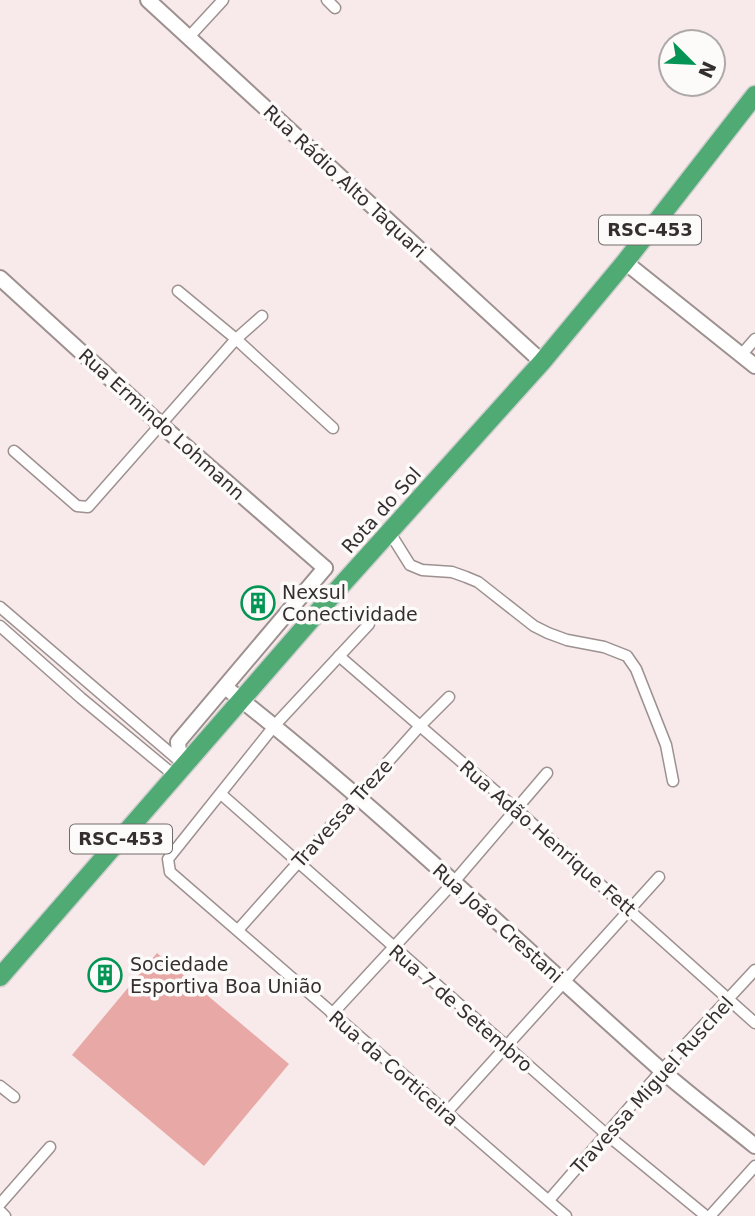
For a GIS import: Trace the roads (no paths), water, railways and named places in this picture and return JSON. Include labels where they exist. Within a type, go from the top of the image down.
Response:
[{"type":"highway","name":"Rota do Sol","points":[[0,977],[177,761],[242,700],[541,362],[748,114],[755,95]]},
{"type":"street","name":"Rua Rádio Alto Taquari","points":[[148,0],[541,362]]},
{"type":"street","points":[[188,38],[223,0]]},
{"type":"street","points":[[625,262],[755,366]]},
{"type":"street","name":"Rua Ermindo Lohmann","points":[[0,278],[160,424],[325,568]]},
{"type":"street","points":[[178,291],[236,339],[333,428]]},
{"type":"street","points":[[14,452],[76,506],[88,507],[236,339],[262,316]]},
{"type":"street","points":[[742,354],[755,339]]},
{"type":"street","points":[[390,533],[410,565],[422,570],[452,572],[478,582],[534,626],[567,640],[604,647],[626,656],[636,669],[662,733],[673,781]]},
{"type":"street","points":[[177,761],[178,742],[325,568],[356,570]]},
{"type":"street","points":[[2,617],[177,761]]},
{"type":"street","points":[[2,617],[29,653],[177,761]]},
{"type":"street","points":[[221,794],[275,725],[369,624]]},
{"type":"street","name":"Rua Adão Henrique Fett","points":[[339,656],[516,809],[755,1023]]},
{"type":"street","name":"Rua João Crestani","points":[[225,687],[275,725],[357,796],[662,1070],[755,1146]]},
{"type":"street","name":"Travessa Treze","points":[[238,930],[449,697]]},
{"type":"street","points":[[332,1014],[453,883],[547,773]]},
{"type":"street","name":"Rua da Corticeira","points":[[221,794],[169,859],[170,872],[566,1216]]},
{"type":"street","name":"Rua 7 de Setembro","points":[[221,794],[297,864],[606,1134],[708,1216]]},
{"type":"street","points":[[446,1113],[659,877]]},
{"type":"street","name":"Travessa Miguel Ruschel","points":[[549,1200],[662,1070],[755,970]]},
{"type":"street","points":[[0,1086],[14,1097]]},
{"type":"street","points":[[0,1204],[50,1147]]},
{"type":"street","points":[[708,1216],[755,1166]]},
{"type":"street","points":[[0,1211],[5,1216]]},
{"type":"place","name":"Nexsul Conectividade","points":[[258,603]]},
{"type":"place","name":"Sociedade Esportiva Boa União","points":[[105,975]]}]
